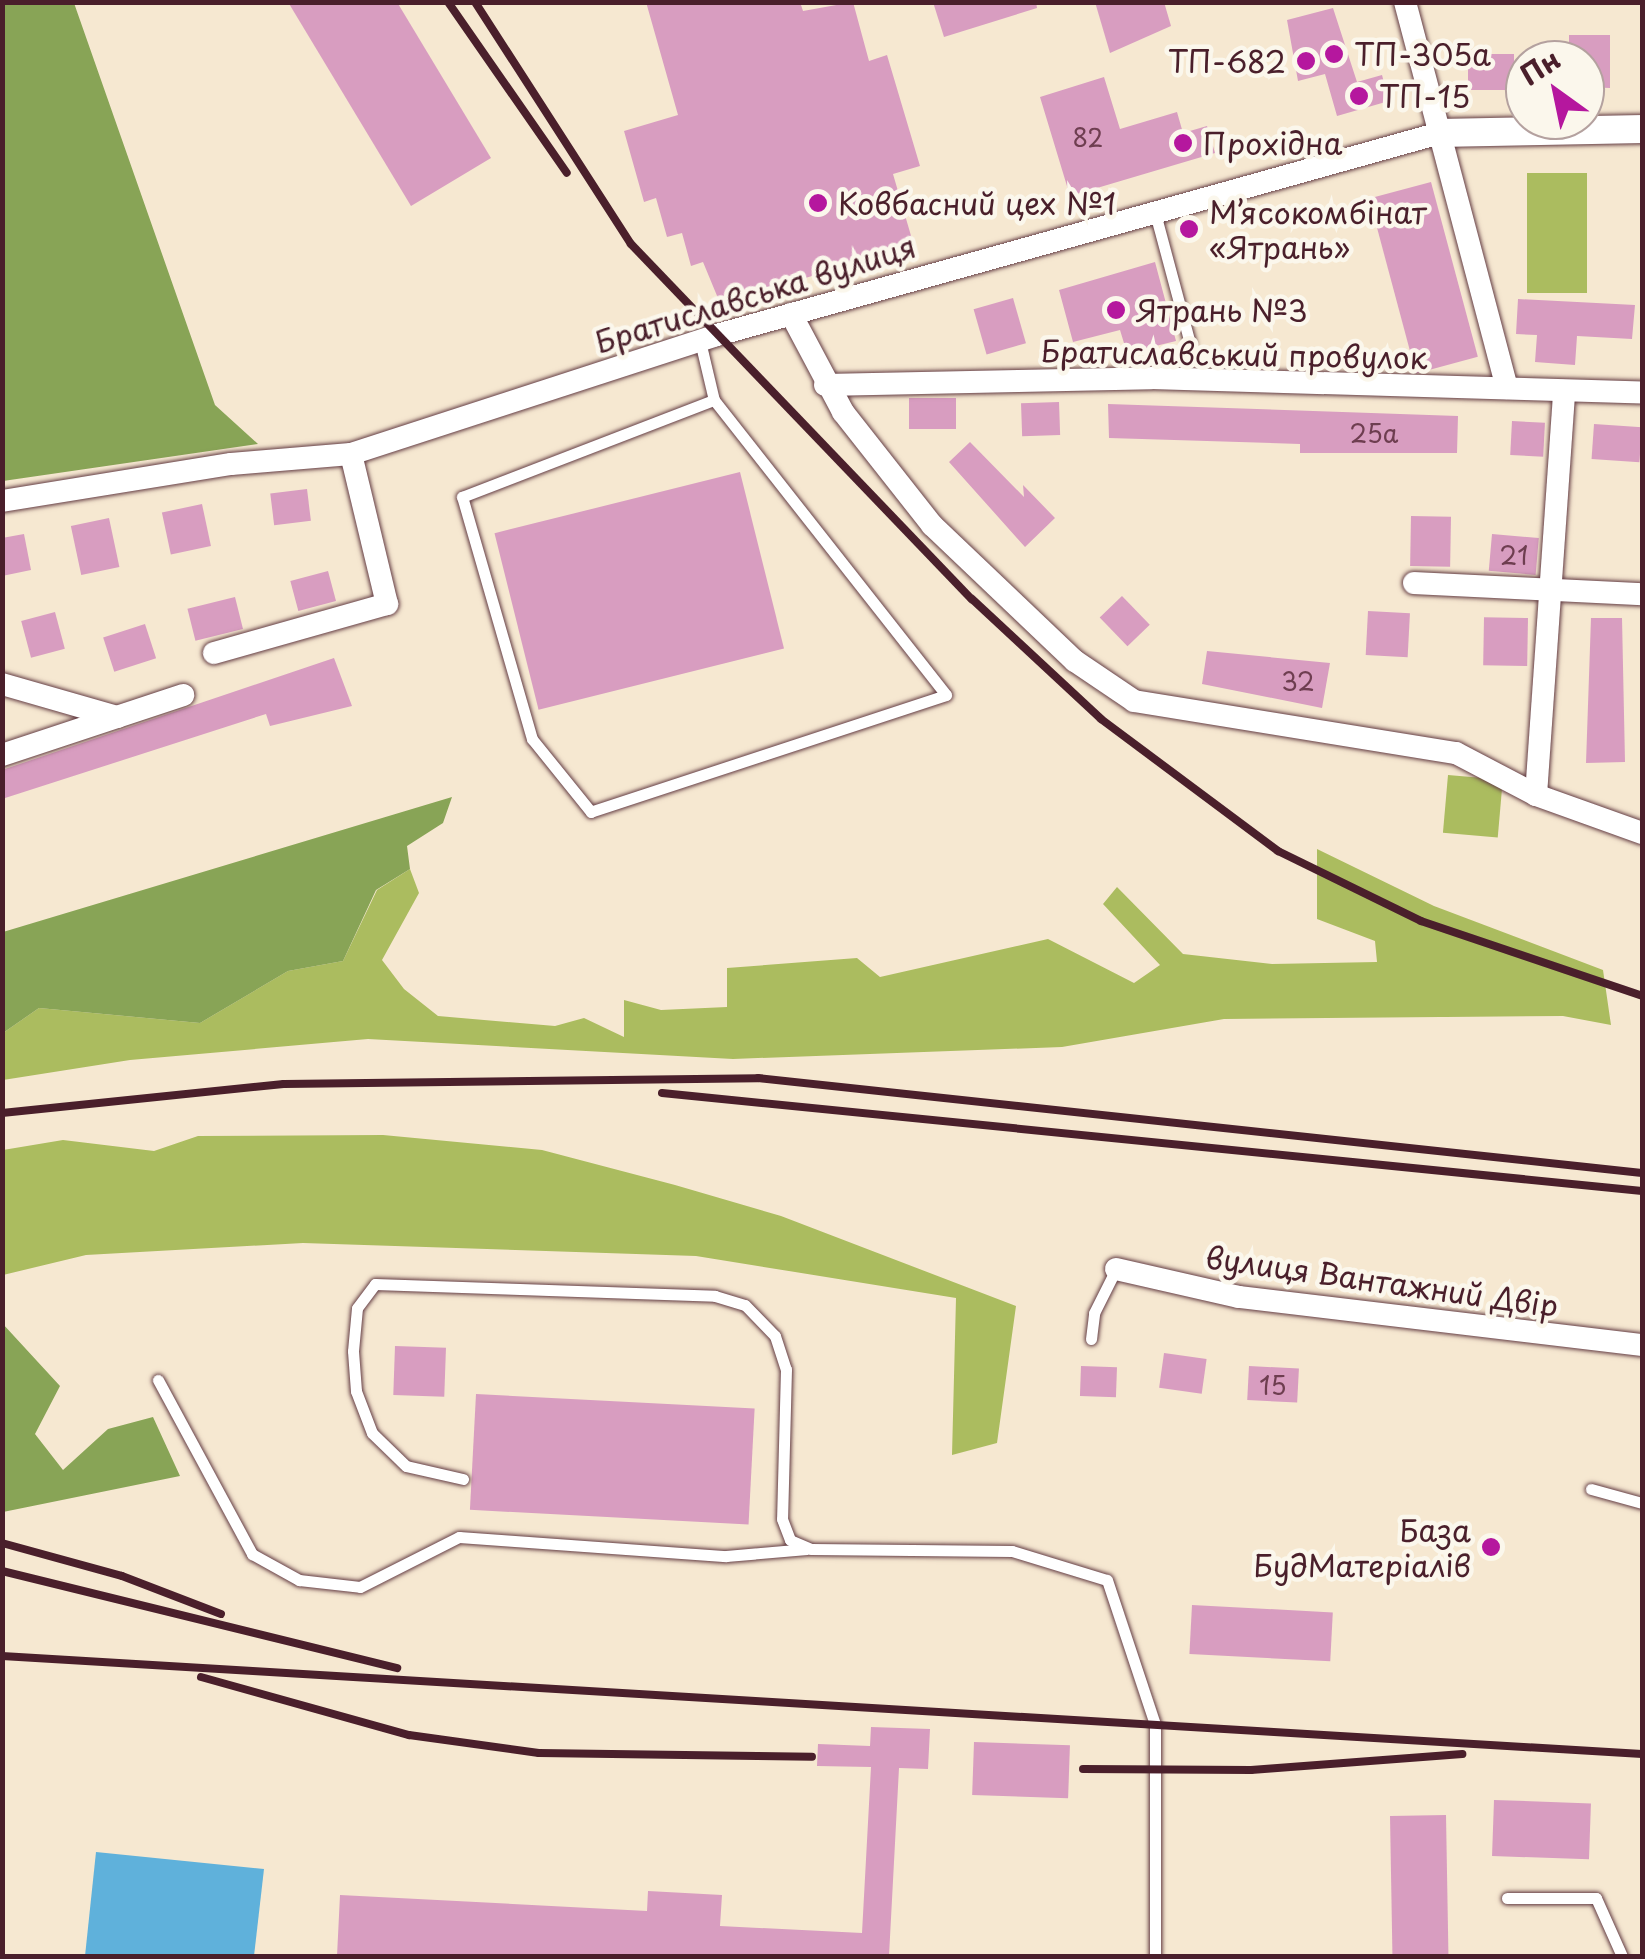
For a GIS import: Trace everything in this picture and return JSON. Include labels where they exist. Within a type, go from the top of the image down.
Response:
[{"type":"street","points":[[1406,2],[1507,388]]},
{"type":"street","name":"Братиславська вулиця","points":[[2,501],[232,464],[351,454],[791,314],[1440,132],[1642,129]]},
{"type":"street","points":[[791,314],[825,385],[932,525],[1075,661],[1134,701],[1456,753],[1536,795],[1642,833]]},
{"type":"street","name":"Братиславський провулок","points":[[825,385],[1151,378],[1642,392]]},
{"type":"street","points":[[1536,795],[1564,390]]},
{"type":"street","points":[[214,653],[387,604],[351,454]]},
{"type":"street","points":[[1414,583],[1642,594]]},
{"type":"street","points":[[2,684],[117,717]]},
{"type":"street","points":[[2,754],[183,695]]},
{"type":"street","name":"вулиця Вантажний Двір","points":[[1116,1269],[1239,1297],[1642,1344]]},
{"type":"lane","points":[[1156,213],[1190,344]]},
{"type":"lane","points":[[700,341],[714,400],[946,695],[591,812],[532,740],[462,497],[714,400]]},
{"type":"lane","points":[[1091,1339],[1094,1313],[1116,1269]]},
{"type":"lane","points":[[464,1479],[406,1466],[372,1433],[356,1391],[353,1351],[357,1308],[374,1284],[715,1296],[745,1305],[776,1336],[786,1369],[782,1520],[790,1540],[811,1549]]},
{"type":"lane","points":[[158,1380],[252,1554],[299,1580],[360,1588],[459,1537],[726,1556],[811,1549],[1012,1551],[1107,1580],[1155,1724],[1155,1956]]},
{"type":"lane","points":[[1591,1490],[1642,1504]]},
{"type":"lane","points":[[1507,1898],[1596,1898],[1622,1956]]},
{"type":"green space","points":[[2,3],[74,3],[215,405],[258,444],[3,481]]},
{"type":"green space","points":[[1527,173],[1587,173],[1587,293],[1527,293]]},
{"type":"green space","points":[[1448,775],[1503,780],[1498,838],[1443,833]]},
{"type":"green space","points":[[452,797],[443,823],[407,846],[410,869],[376,890],[343,961],[288,971],[200,1023],[39,1008],[3,1033],[3,932]]},
{"type":"green space","points":[[1317,849],[1434,906],[1603,970],[1611,1025],[1563,1016],[1224,1019],[1062,1047],[733,1059],[368,1039],[130,1060],[3,1080],[3,1033],[39,1008],[200,1023],[288,971],[343,961],[377,890],[410,869],[419,893],[382,960],[404,989],[438,1016],[555,1026],[584,1018],[624,1037],[624,1000],[661,1010],[727,1007],[727,968],[857,958],[880,977],[1048,939],[1134,983],[1160,965],[1103,904],[1117,887],[1183,954],[1272,964],[1377,962],[1375,941],[1317,919]]},
{"type":"green space","points":[[383,1135],[542,1150],[675,1185],[781,1216],[1016,1306],[997,1443],[952,1455],[956,1298],[696,1256],[303,1243],[86,1255],[3,1275],[3,1150],[63,1140],[154,1151],[198,1136]]},
{"type":"green space","points":[[2,1323],[60,1386],[35,1434],[63,1470],[108,1429],[153,1417],[180,1476],[3,1512]]},
{"type":"water","points":[[96,1852],[264,1869],[254,1956],[85,1956]]},
{"type":"building","points":[[288,2],[397,2],[491,158],[411,206]]},
{"type":"building","points":[[646,2],[800,2],[803,11],[853,2],[869,61],[887,55],[920,166],[893,174],[914,246],[720,303],[703,262],[691,266],[682,233],[667,237],[656,198],[644,202],[624,131],[678,115]]},
{"type":"building","points":[[933,2],[1036,2],[1037,8],[944,37]]},
{"type":"building","points":[[1095,2],[1164,2],[1171,26],[1110,53]]},
{"type":"building","points":[[1333,8],[1357,82],[1382,75],[1389,101],[1337,116],[1325,74],[1298,81],[1287,20]]},
{"type":"building","points":[[1569,35],[1610,35],[1610,88],[1605,88],[1605,40],[1569,40]]},
{"type":"building","points":[[1468,54],[1505,54],[1505,90],[1468,90]]},
{"type":"building","points":[[1104,77],[1120,129],[1177,112],[1183,133],[1207,126],[1215,153],[1070,196],[1040,97]]},
{"type":"building","points":[[1431,182],[1478,357],[1416,373],[1369,199]]},
{"type":"building","name":"Ятрань №3","points":[[1155,262],[1176,341],[1127,353],[1120,330],[1073,342],[1059,290]]},
{"type":"building","points":[[1013,298],[1026,343],[987,354],[974,309]]},
{"type":"building","points":[[1518,299],[1635,305],[1632,339],[1577,336],[1575,365],[1535,362],[1537,335],[1516,334]]},
{"type":"building","points":[[909,398],[956,398],[956,429],[909,429]]},
{"type":"building","points":[[1059,402],[1060,435],[1022,436],[1021,403]]},
{"type":"building","points":[[1108,404],[1458,416],[1457,453],[1300,453],[1300,444],[1109,438]]},
{"type":"building","points":[[1512,421],[1545,423],[1543,457],[1510,455]]},
{"type":"building","points":[[1594,424],[1642,427],[1639,462],[1592,459]]},
{"type":"building","points":[[970,442],[1024,497],[1023,485],[1055,518],[1025,547],[949,462]]},
{"type":"building","points":[[740,472],[784,649],[539,710],[495,533]]},
{"type":"building","points":[[307,489],[311,521],[274,525],[270,494]]},
{"type":"building","points":[[202,504],[211,546],[171,555],[162,513]]},
{"type":"building","points":[[1411,516],[1451,517],[1450,567],[1410,566]]},
{"type":"building","points":[[109,518],[119,567],[81,575],[71,526]]},
{"type":"building","points":[[24,534],[31,570],[2,576],[2,538]]},
{"type":"building","points":[[1492,534],[1539,538],[1536,575],[1489,571]]},
{"type":"building","points":[[328,571],[336,601],[298,611],[290,581]]},
{"type":"building","points":[[1122,596],[1150,625],[1127,646],[1100,618]]},
{"type":"building","points":[[235,597],[243,629],[195,641],[187,609]]},
{"type":"building","points":[[1368,611],[1410,613],[1408,657],[1366,655]]},
{"type":"building","points":[[55,612],[65,649],[31,658],[21,621]]},
{"type":"building","points":[[1484,617],[1528,618],[1527,666],[1483,665]]},
{"type":"building","points":[[1591,618],[1622,618],[1625,762],[1586,763]]},
{"type":"building","points":[[145,624],[156,658],[114,672],[103,638]]},
{"type":"building","points":[[1207,651],[1330,663],[1322,708],[1202,684]]},
{"type":"building","points":[[334,658],[352,706],[270,726],[266,714],[2,799],[2,770]]},
{"type":"building","points":[[395,1346],[446,1348],[444,1397],[393,1395]]},
{"type":"building","points":[[1164,1353],[1207,1359],[1202,1394],[1159,1388]]},
{"type":"building","points":[[1081,1366],[1117,1367],[1116,1397],[1080,1396]]},
{"type":"building","points":[[1249,1366],[1299,1369],[1297,1403],[1247,1400]]},
{"type":"building","points":[[476,1394],[755,1409],[749,1524],[470,1510]]},
{"type":"building","points":[[1192,1605],[1333,1612],[1330,1661],[1189,1654]]},
{"type":"building","points":[[871,1727],[930,1729],[928,1769],[899,1768],[889,1956],[337,1956],[340,1895],[647,1911],[648,1891],[722,1895],[720,1926],[862,1933],[871,1767],[817,1766],[818,1744],[870,1746]]},
{"type":"building","points":[[974,1742],[1070,1745],[1068,1798],[972,1795]]},
{"type":"building","points":[[1494,1800],[1591,1803],[1589,1859],[1492,1856]]},
{"type":"building","points":[[1446,1815],[1448,1956],[1392,1956],[1390,1816]]},
{"type":"railway","points":[[448,2],[567,173]]},
{"type":"railway","points":[[475,2],[631,244],[972,599],[1101,719],[1278,851],[1421,921],[1642,996]]},
{"type":"railway","points":[[2,1113],[284,1084],[758,1078],[1642,1173]]},
{"type":"railway","points":[[662,1093],[1642,1191]]},
{"type":"railway","points":[[2,1543],[122,1576],[221,1614]]},
{"type":"railway","points":[[2,1571],[397,1668]]},
{"type":"railway","points":[[2,1656],[1642,1754]]},
{"type":"railway","points":[[201,1677],[409,1735],[539,1753],[812,1757]]},
{"type":"railway","points":[[1083,1769],[1251,1770],[1462,1754]]},
{"type":"place","name":"ТП-305а","points":[[1334,54]]},
{"type":"place","name":"ТП-682","points":[[1306,61]]},
{"type":"place","name":"ТП-15","points":[[1359,96]]},
{"type":"place","name":"Прохідна","points":[[1183,143]]},
{"type":"place","name":"Ковбасний цех №1","points":[[818,203]]},
{"type":"place","name":"М’ясокомбінат «Ятрань»","points":[[1189,229]]},
{"type":"place","name":"Ятрань №3","points":[[1116,310]]},
{"type":"place","name":"База БудМатеріалів","points":[[1491,1547]]}]
